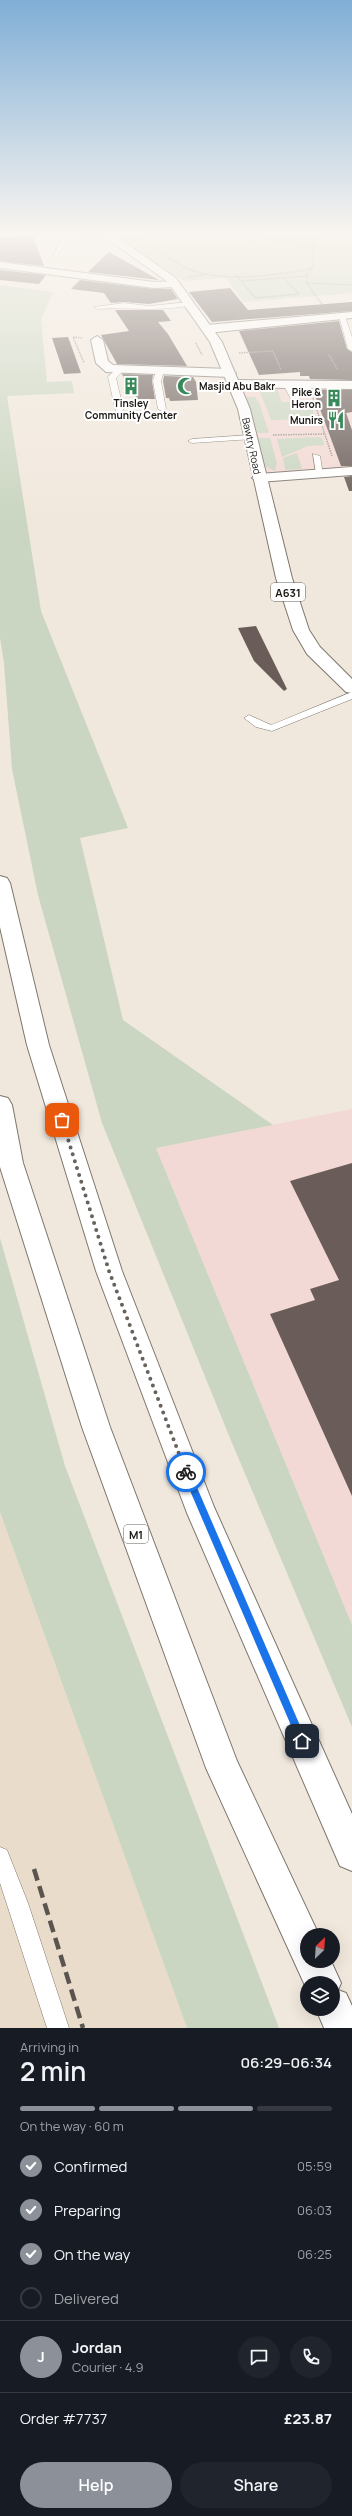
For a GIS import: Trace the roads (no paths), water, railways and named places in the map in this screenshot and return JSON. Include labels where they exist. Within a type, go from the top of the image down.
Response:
[{"type":"main road","name":"Bawtry Road","points":[[206,328],[222,354],[244,409],[259,478],[284,578],[301,630],[313,650],[352,688]]},
{"type":"main road","points":[[97,340],[102,363],[110,369],[216,372],[232,378],[287,384],[352,385]]},
{"type":"main road","points":[[259,478],[345,472]]},
{"type":"main road","points":[[0,883],[38,1045],[109,1271],[202,1513],[352,1854]]},
{"type":"main road","name":"M1","points":[[0,1105],[11,1163],[96,1427],[223,1768],[300,1934]]},
{"type":"main road","points":[[338,2016],[343,2028]]},
{"type":"lane","points":[[346,328],[352,349]]},
{"type":"lane","points":[[119,370],[112,377],[120,412]]},
{"type":"lane","points":[[160,371],[157,381],[162,409]]},
{"type":"lane","points":[[287,384],[295,399]]},
{"type":"lane","points":[[192,441],[250,437]]},
{"type":"lane","points":[[316,456],[320,474]]},
{"type":"lane","points":[[249,718],[260,726],[272,728],[352,695]]},
{"type":"lane","points":[[0,1857],[18,1903],[58,2028]]},
{"type":"railway","points":[[34,1869],[83,2028]]},
{"type":"place","name":"Tinsley Community Center","points":[[131,386]]},
{"type":"place","name":"Masjid Abu Bakr","points":[[186,386]]},
{"type":"place","name":"Pike & Heron","points":[[334,398]]},
{"type":"place","name":"Munirs","points":[[336,420]]}]
